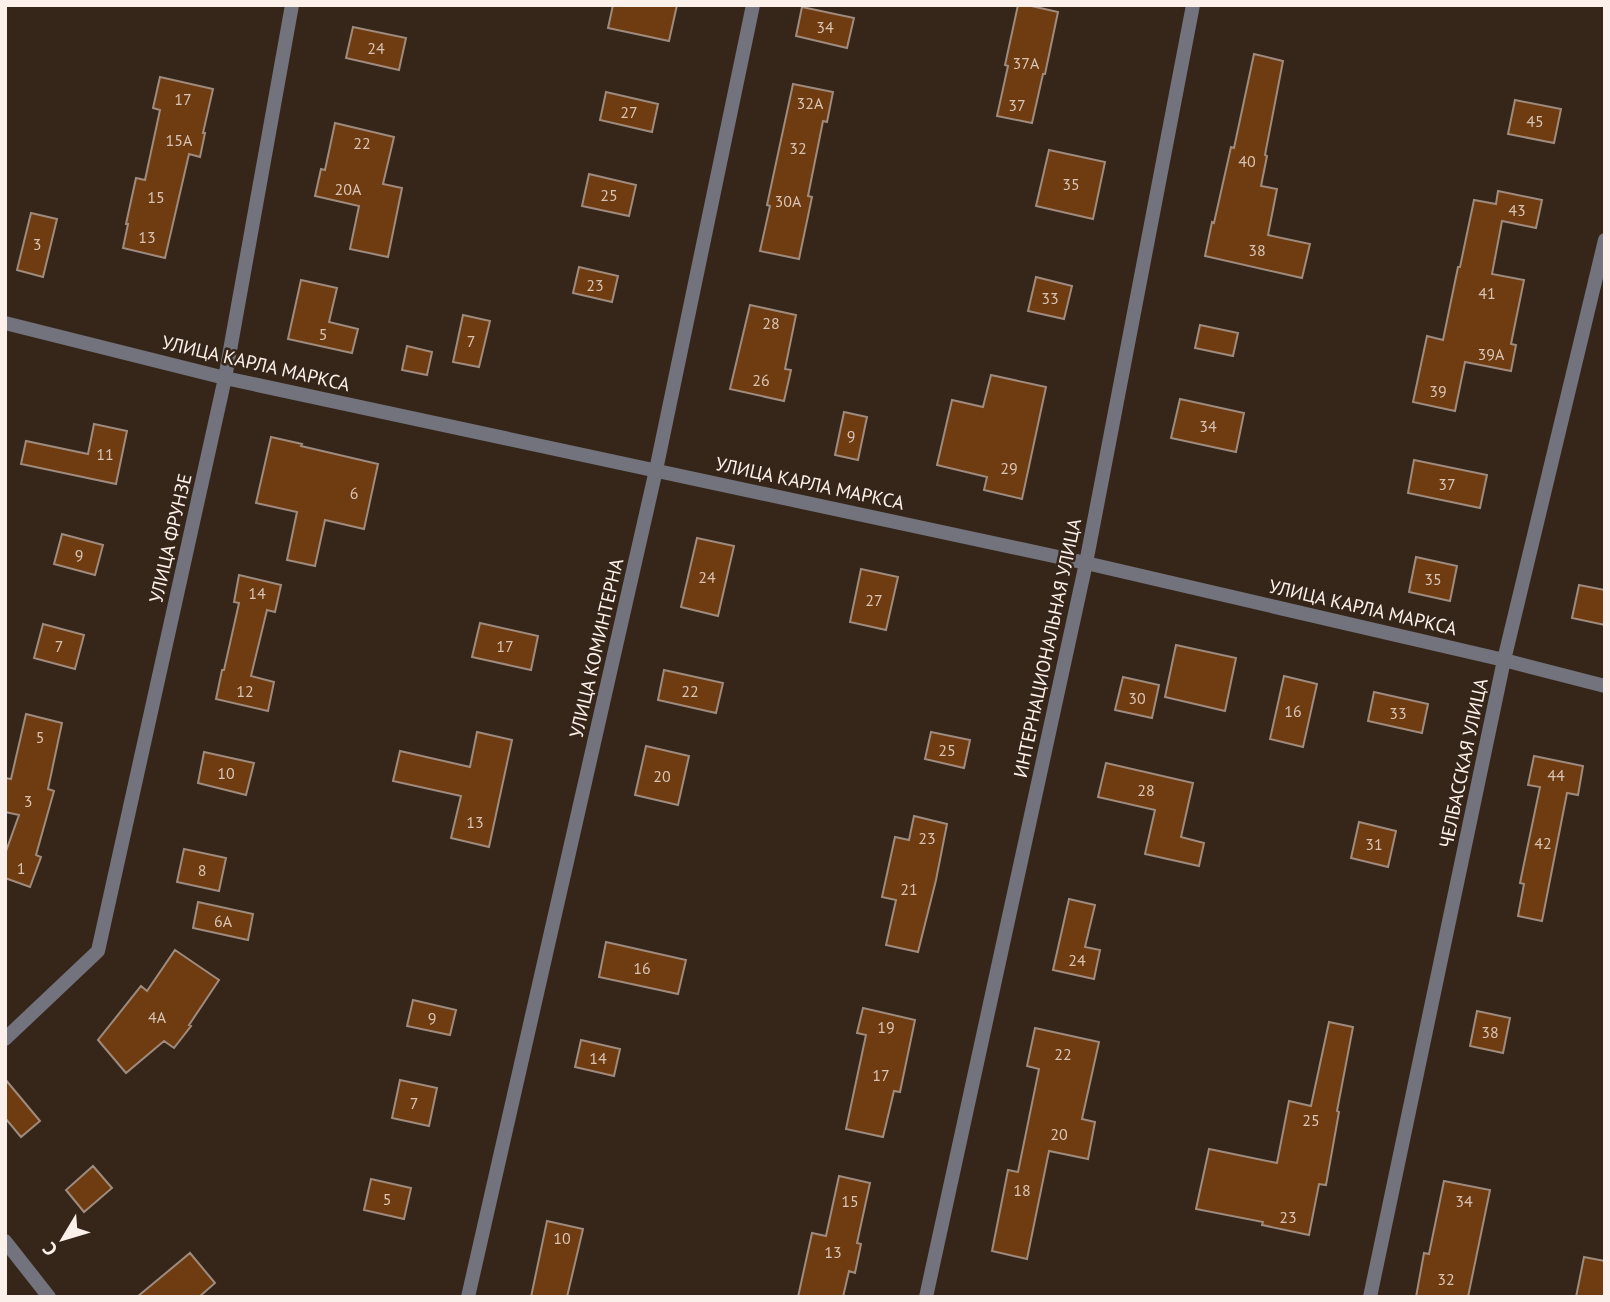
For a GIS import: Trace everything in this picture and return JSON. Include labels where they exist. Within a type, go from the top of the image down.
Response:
[{"type":"street","name":"УЛИЦА ФРУНЗЕ","points":[[5,1039],[97,951],[225,378],[292,5]]},
{"type":"street","name":"УЛИЦА КОМИНТЕРНА","points":[[468,1297],[656,470],[753,5]]},
{"type":"street","name":"ИНТЕРНАЦИОНАЛЬНАЯ УЛИЦА","points":[[926,1297],[1086,563],[1193,5]]},
{"type":"street","name":"ЧЕЛБАССКАЯ УЛИЦА","points":[[1370,1297],[1504,660],[1605,240]]},
{"type":"street","name":"УЛИЦА КАРЛА МАРКСА","points":[[5,323],[225,378],[1086,563],[1605,686]]},
{"type":"street","points":[[5,1241],[49,1297]]},
{"type":"building","points":[[613,5],[677,5],[669,41],[608,28]]},
{"type":"building","points":[[1018,5],[1058,12],[1032,123],[997,116]]},
{"type":"building","points":[[802,7],[854,18],[847,48],[796,36]]},
{"type":"building","points":[[353,27],[406,38],[399,70],[346,58]]},
{"type":"building","points":[[1254,54],[1283,61],[1261,186],[1277,189],[1268,235],[1310,244],[1302,278],[1205,256],[1231,147],[1234,148]]},
{"type":"building","points":[[160,77],[213,89],[200,157],[189,154],[165,258],[123,248],[136,178],[145,180],[160,110],[153,108]]},
{"type":"building","points":[[793,84],[833,92],[827,122],[823,121],[808,196],[812,197],[799,259],[760,251]]},
{"type":"building","points":[[606,92],[658,104],[652,132],[600,120]]},
{"type":"building","points":[[1515,100],[1561,109],[1554,143],[1508,134]]},
{"type":"building","points":[[335,123],[394,137],[383,184],[402,188],[388,257],[350,249],[359,206],[315,196],[321,169],[325,170]]},
{"type":"building","points":[[1049,150],[1105,162],[1093,219],[1036,206]]},
{"type":"building","points":[[589,174],[636,185],[629,216],[582,206]]},
{"type":"building","points":[[1498,191],[1542,200],[1536,228],[1502,221],[1492,274],[1524,280],[1511,344],[1516,345],[1511,371],[1465,362],[1455,411],[1413,402],[1427,336],[1443,340],[1474,200],[1496,204]]},
{"type":"building","points":[[31,213],[57,219],[43,277],[17,270]]},
{"type":"building","points":[[579,267],[618,276],[612,302],[573,293]]},
{"type":"building","points":[[1036,277],[1072,286],[1064,319],[1028,311]]},
{"type":"building","points":[[301,280],[337,288],[329,322],[358,329],[352,353],[288,339]]},
{"type":"building","points":[[750,305],[796,315],[785,369],[791,370],[784,401],[730,389]]},
{"type":"building","points":[[463,315],[490,321],[479,367],[453,362]]},
{"type":"building","points":[[1200,325],[1238,333],[1233,356],[1195,348]]},
{"type":"building","points":[[407,346],[432,352],[427,375],[402,370]]},
{"type":"building","points":[[991,375],[1046,387],[1022,499],[984,490],[987,477],[937,465],[952,400],[983,407]]},
{"type":"building","points":[[1180,399],[1244,413],[1236,452],[1171,438]]},
{"type":"building","points":[[844,412],[867,417],[858,460],[835,455]]},
{"type":"building","points":[[94,424],[127,431],[116,484],[21,464],[26,441],[88,454]]},
{"type":"building","points":[[271,437],[378,464],[364,529],[325,520],[315,566],[287,560],[297,512],[256,503]]},
{"type":"building","points":[[1414,460],[1487,475],[1480,508],[1408,493]]},
{"type":"building","points":[[62,534],[103,545],[95,575],[54,564]]},
{"type":"building","points":[[697,538],[734,546],[718,616],[681,607]]},
{"type":"building","points":[[1416,557],[1457,566],[1450,601],[1409,592]]},
{"type":"building","points":[[861,569],[898,577],[886,630],[850,622]]},
{"type":"building","points":[[239,575],[281,585],[275,612],[267,610],[251,676],[274,682],[268,711],[216,699],[239,603],[234,602]]},
{"type":"building","points":[[1579,585],[1605,590],[1605,625],[1572,618]]},
{"type":"building","points":[[480,623],[538,636],[531,670],[472,657]]},
{"type":"building","points":[[43,624],[84,635],[75,669],[34,658]]},
{"type":"building","points":[[1176,645],[1236,658],[1225,711],[1165,697]]},
{"type":"building","points":[[664,670],[723,683],[716,713],[658,700]]},
{"type":"building","points":[[1284,676],[1317,684],[1303,747],[1270,739]]},
{"type":"building","points":[[1123,677],[1159,685],[1152,718],[1115,710]]},
{"type":"building","points":[[1374,692],[1428,704],[1422,733],[1368,721]]},
{"type":"building","points":[[26,714],[62,723],[48,789],[54,791],[36,855],[41,857],[30,887],[5,878],[5,854],[19,815],[5,812],[5,778],[11,779]]},
{"type":"building","points":[[477,732],[512,740],[489,847],[451,838],[461,796],[393,781],[400,751],[470,767]]},
{"type":"building","points":[[931,732],[970,740],[964,768],[925,759]]},
{"type":"building","points":[[646,746],[689,756],[678,805],[635,795]]},
{"type":"building","points":[[204,752],[254,763],[246,795],[198,783]]},
{"type":"building","points":[[1534,756],[1583,766],[1578,795],[1567,793],[1542,921],[1518,916],[1524,884],[1520,883],[1540,787],[1528,785]]},
{"type":"building","points":[[1106,763],[1193,783],[1181,837],[1204,843],[1199,866],[1145,854],[1155,810],[1098,797]]},
{"type":"building","points":[[914,816],[947,824],[918,952],[886,945],[896,900],[882,897],[895,837],[909,840]]},
{"type":"building","points":[[1359,822],[1396,831],[1388,867],[1351,858]]},
{"type":"building","points":[[184,849],[226,858],[219,891],[177,882]]},
{"type":"building","points":[[1069,899],[1095,905],[1085,947],[1100,950],[1094,979],[1053,970]]},
{"type":"building","points":[[198,902],[253,914],[248,940],[193,928]]},
{"type":"building","points":[[606,942],[686,960],[678,994],[599,977]]},
{"type":"building","points":[[175,950],[219,980],[174,1048],[164,1041],[126,1073],[98,1040],[141,986],[147,991]]},
{"type":"building","points":[[413,1000],[456,1010],[450,1035],[407,1026]]},
{"type":"building","points":[[863,1008],[915,1020],[900,1092],[894,1091],[883,1137],[846,1129],[866,1035],[857,1033]]},
{"type":"building","points":[[1477,1011],[1510,1018],[1503,1053],[1470,1046]]},
{"type":"building","points":[[1329,1022],[1353,1027],[1326,1185],[1319,1184],[1309,1235],[1262,1225],[1263,1222],[1196,1209],[1209,1149],[1277,1163],[1289,1101],[1311,1106]]},
{"type":"building","points":[[1035,1028],[1099,1042],[1082,1119],[1095,1122],[1088,1159],[1049,1151],[1027,1259],[992,1251],[1008,1170],[1018,1172],[1039,1069],[1027,1066]]},
{"type":"building","points":[[581,1040],[620,1049],[614,1076],[575,1067]]},
{"type":"building","points":[[5,1079],[40,1121],[21,1137],[5,1118]]},
{"type":"building","points":[[400,1080],[437,1088],[429,1126],[392,1118]]},
{"type":"building","points":[[93,1166],[112,1188],[84,1212],[66,1190]]},
{"type":"building","points":[[839,1176],[870,1183],[857,1243],[861,1244],[855,1273],[849,1271],[843,1297],[798,1297],[812,1233],[826,1236]]},
{"type":"building","points":[[371,1179],[411,1188],[404,1219],[364,1210]]},
{"type":"building","points":[[1444,1181],[1490,1190],[1468,1297],[1416,1297],[1424,1253],[1429,1254]]},
{"type":"building","points":[[547,1221],[583,1229],[567,1297],[531,1297]]},
{"type":"building","points":[[190,1253],[215,1283],[199,1297],[137,1297]]},
{"type":"building","points":[[1584,1257],[1605,1261],[1605,1297],[1576,1297]]}]
